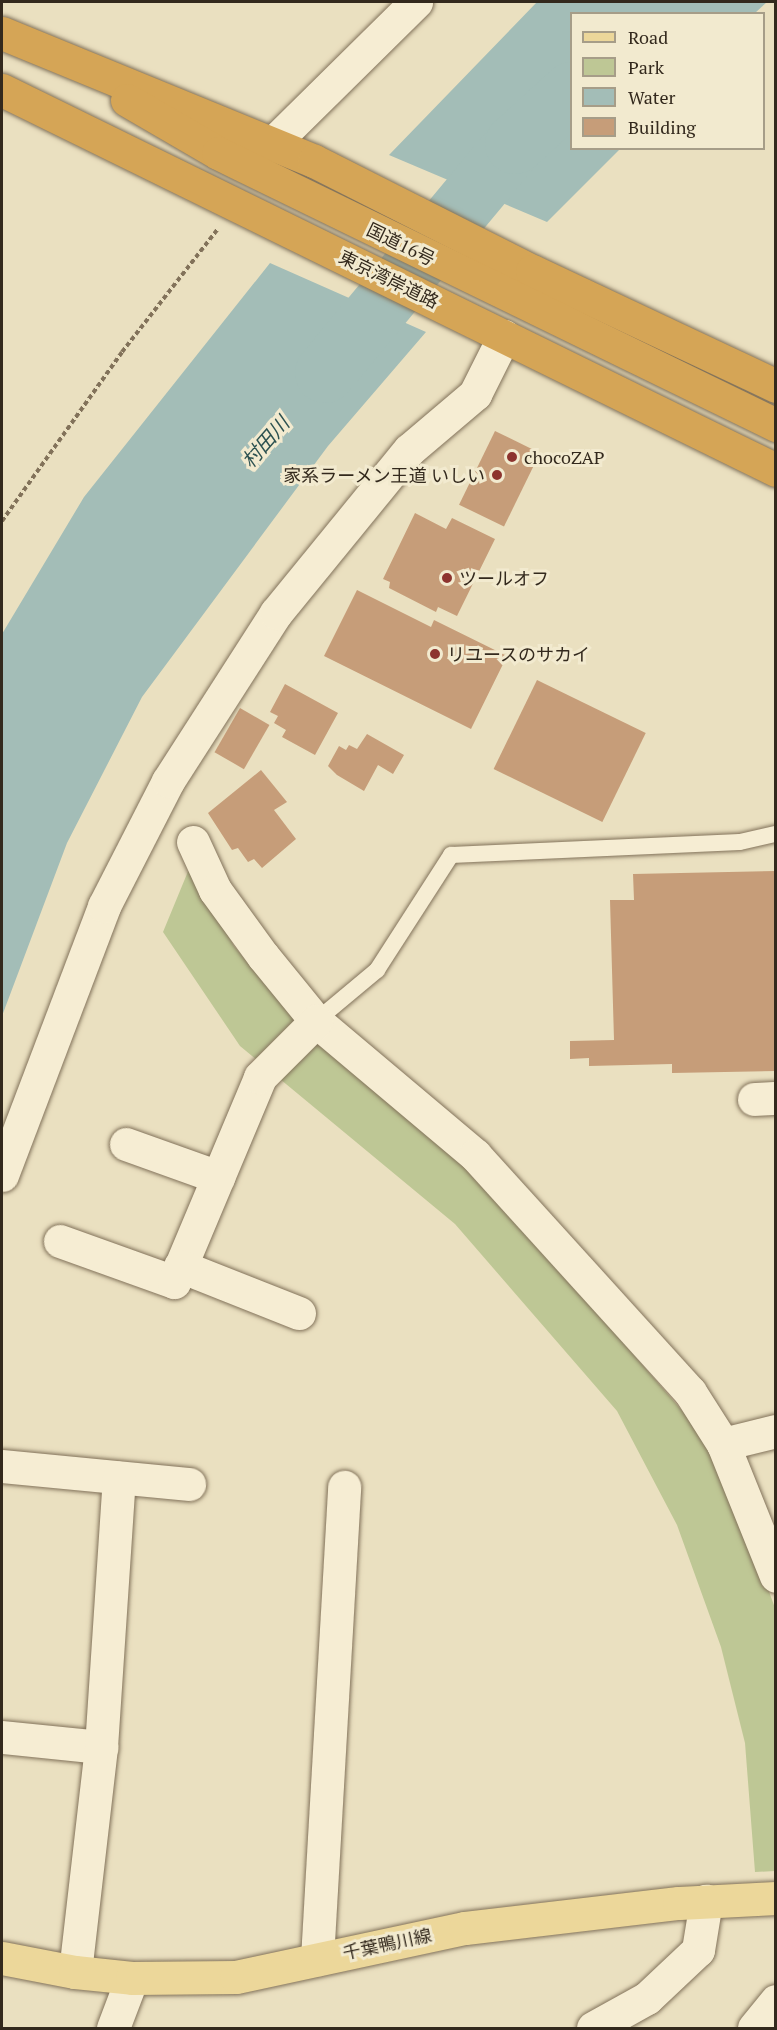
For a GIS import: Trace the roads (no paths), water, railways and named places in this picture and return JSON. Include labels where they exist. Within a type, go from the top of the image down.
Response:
[{"type":"highway","points":[[2,33],[314,161],[532,271],[776,386]]},
{"type":"highway","name":"国道16号","points":[[35,47],[218,153],[776,426]]},
{"type":"highway","name":"東京湾岸道路","points":[[2,90],[776,470]]},
{"type":"main road","name":"千葉鴨川線","points":[[2,1958],[75,1972],[132,1978],[236,1977],[465,1928],[706,1901],[776,1898]]},
{"type":"street","points":[[273,143],[416,2]]},
{"type":"street","points":[[2,1175],[104,906],[168,781],[276,613],[409,450],[475,394],[494,331]]},
{"type":"street","points":[[193,842],[215,890],[262,956],[316,1021],[475,1155],[690,1392],[723,1444],[776,1576]]},
{"type":"street","points":[[60,1241],[174,1282],[260,1077],[316,1021]]},
{"type":"street","points":[[126,1144],[218,1177]]},
{"type":"street","points":[[180,1266],[299,1313]]},
{"type":"street","points":[[723,1444],[776,1431]]},
{"type":"street","points":[[2,1466],[189,1484]]},
{"type":"street","points":[[75,1972],[101,1747],[119,1478]]},
{"type":"street","points":[[317,1959],[344,1487]]},
{"type":"street","points":[[2,1737],[101,1747]]},
{"type":"street","points":[[593,2028],[647,1998],[698,1950],[706,1901]]},
{"type":"street","points":[[113,2028],[132,1978]]},
{"type":"street","points":[[754,2028],[776,2001]]},
{"type":"lane","points":[[316,1021],[377,970],[451,855],[740,842],[776,834]]},
{"type":"water","points":[[537,2],[767,2],[756,12],[570,12],[570,150],[619,150],[547,222],[389,155]]},
{"type":"water","points":[[270,263],[426,332],[328,446],[142,697],[67,843],[2,1016],[2,634],[84,497]]},
{"type":"waterway","name":"村田川","points":[[325,373],[515,144],[570,94]]},
{"type":"place","name":"chocoZAP","points":[[512,457]]},
{"type":"place","name":"家系ラーメン王道 いしい","points":[[497,475]]},
{"type":"place","name":"ツールオフ","points":[[447,578]]},
{"type":"place","name":"リユースのサカイ","points":[[435,654]]}]
